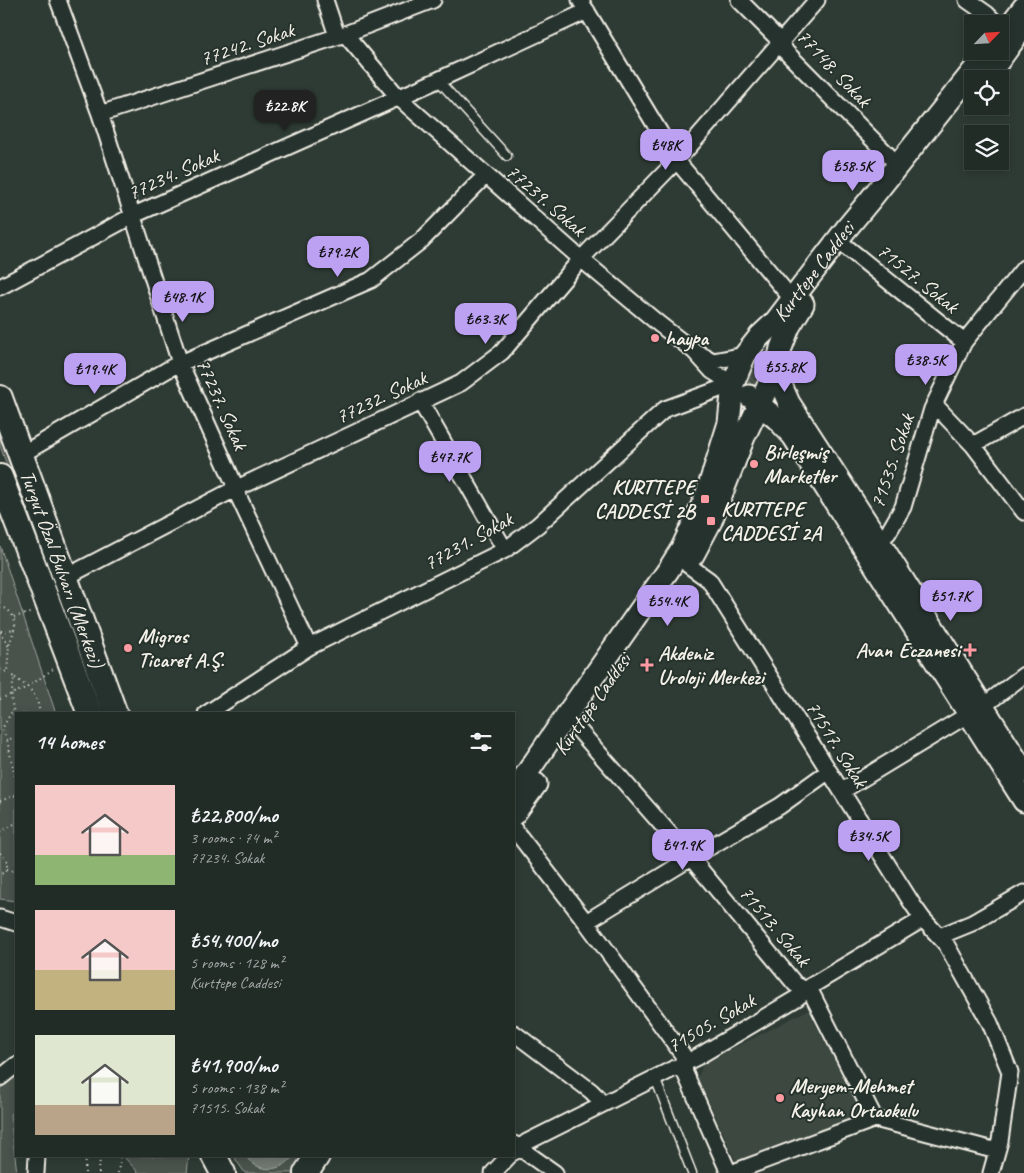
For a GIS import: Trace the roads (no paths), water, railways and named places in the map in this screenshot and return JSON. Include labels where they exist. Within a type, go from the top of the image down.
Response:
[{"type":"main road","points":[[1009,24],[1024,7]]},
{"type":"main road","name":"Kurttepe Caddesi","points":[[515,791],[670,569],[682,548],[705,499],[721,450],[729,423],[733,384],[745,355],[796,295],[846,229],[982,60]]},
{"type":"main road","name":"Kurttepe Caddesi","points":[[515,813],[688,565],[712,521],[744,437],[777,367],[781,348],[789,327],[845,246],[964,104]]},
{"type":"main road","points":[[745,355],[777,367],[781,385],[789,403],[878,540],[976,710],[1024,801]]},
{"type":"main road","points":[[733,384],[760,404],[793,436],[976,710],[1024,772]]},
{"type":"main road","name":"Turgut Özal Bulvarı (Merkezi)","points":[[0,398],[114,712]]},
{"type":"main road","name":"Turgut Özal Bulvarı (Merkezi)","points":[[0,476],[89,712]]},
{"type":"main road","points":[[210,1173],[212,1157]]},
{"type":"main road","points":[[213,1157],[223,1173]]},
{"type":"main road","points":[[306,1173],[316,1157]]},
{"type":"main road","points":[[322,1157],[324,1173]]},
{"type":"street","name":"77237. Sokak","points":[[58,0],[100,114],[134,215],[180,363],[233,480],[235,489],[309,647]]},
{"type":"street","points":[[326,0],[341,35]]},
{"type":"street","name":"77242. Sokak","points":[[100,114],[341,35],[433,0]]},
{"type":"street","name":"77148. Sokak","points":[[739,0],[780,41],[786,52],[898,165]]},
{"type":"street","name":"77232. Sokak","points":[[66,577],[235,489],[461,383],[502,352],[581,259],[676,161],[817,0]]},
{"type":"street","points":[[967,0],[987,15]]},
{"type":"street","points":[[584,5],[676,161],[787,293],[796,295]]},
{"type":"street","name":"77234. Sokak","points":[[0,287],[134,215],[438,80],[584,5]]},
{"type":"street","name":"77239. Sokak","points":[[341,35],[399,98],[581,259],[694,351],[712,371],[733,384]]},
{"type":"street","points":[[20,454],[180,363],[371,280],[422,240],[486,174]]},
{"type":"street","name":"71527. Sokak","points":[[845,246],[964,342]]},
{"type":"street","name":"71535. Sokak","points":[[878,540],[888,533],[903,507],[934,404],[964,342],[1024,268]]},
{"type":"street","points":[[694,351],[713,361],[745,355]]},
{"type":"street","name":"77231. Sokak","points":[[209,712],[309,647],[505,550],[538,524],[666,409],[733,384]]},
{"type":"street","points":[[420,401],[505,550]]},
{"type":"street","points":[[934,404],[973,445],[1024,512]]},
{"type":"street","points":[[973,445],[1024,416]]},
{"type":"street","name":"71517. Sokak","points":[[688,565],[709,580],[923,919],[940,936],[990,1023],[1010,1072],[997,1151],[991,1173]]},
{"type":"street","points":[[842,791],[976,710],[1024,675]]},
{"type":"street","name":"71513. Sokak","points":[[576,727],[691,858],[795,984],[812,994],[876,1119]]},
{"type":"street","points":[[586,922],[780,806],[828,770]]},
{"type":"street","points":[[515,829],[586,922],[683,1055],[684,1073],[730,1173],[876,1119],[997,1151]]},
{"type":"street","points":[[940,936],[972,923],[1024,894]]},
{"type":"street","points":[[0,918],[15,922]]},
{"type":"street","name":"71505. Sokak","points":[[515,1149],[684,1063],[797,998],[806,990],[923,919]]},
{"type":"street","points":[[515,1034],[590,1091],[597,1097],[600,1105]]},
{"type":"street","points":[[0,1078],[15,1066]]},
{"type":"street","points":[[515,1151],[555,1173]]},
{"type":"street","points":[[36,1173],[37,1157]]},
{"type":"street","name":"71505. Sokak","points":[[493,1173],[508,1157]]},
{"type":"lane","points":[[438,80],[508,156]]},
{"type":"lane","points":[[655,1078],[692,1173]]},
{"type":"place","name":"haypa","points":[[655,338]]},
{"type":"place","name":"Birleşmiş Marketler","points":[[754,464]]},
{"type":"place","name":"KURTTEPE CADDESİ 2B","points":[[705,499]]},
{"type":"place","name":"KURTTEPE CADDESİ 2A","points":[[711,521]]},
{"type":"place","name":"Migros Ticaret A.Ş.","points":[[128,648]]},
{"type":"place","name":"Avan Eczanesi","points":[[970,650]]},
{"type":"place","name":"Akdeniz Uroloji Merkezi","points":[[647,665]]},
{"type":"place","name":"Meryem-Mehmet Kayhan Ortaokulu","points":[[780,1098]]}]
